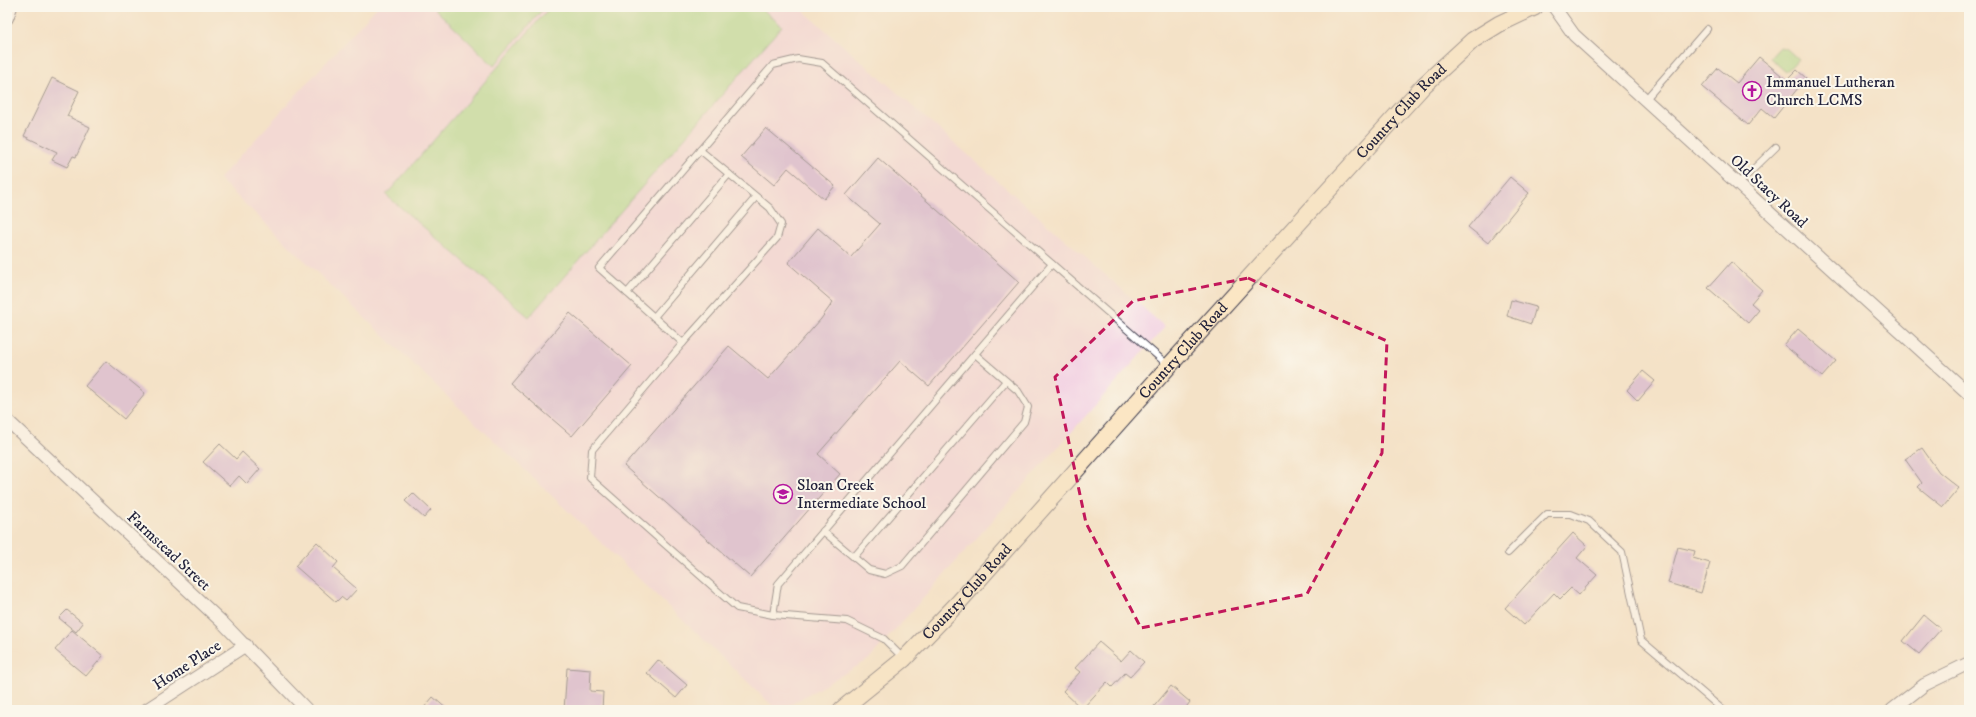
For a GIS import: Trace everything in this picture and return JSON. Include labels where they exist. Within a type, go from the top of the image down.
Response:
[{"type":"main road","name":"Country Club Road","points":[[841,710],[904,659],[959,602],[1169,366],[1424,85],[1473,40],[1499,24],[1535,7]]},
{"type":"street","points":[[7,18],[11,7]]},
{"type":"street","name":"Old Stacy Road","points":[[1554,7],[1574,35],[1969,394]]},
{"type":"street","name":"Farmstead Street","points":[[7,420],[246,646],[307,710]]},
{"type":"street","name":"Home Place","points":[[146,710],[246,646]]},
{"type":"street","points":[[1892,710],[1924,685],[1969,663]]},
{"type":"lane","points":[[1645,100],[1707,29]]},
{"type":"lane","points":[[684,343],[599,268],[773,65],[798,59],[822,63],[1169,366]]},
{"type":"lane","points":[[1738,184],[1776,147]]},
{"type":"lane","points":[[700,150],[770,208],[781,224],[777,238],[592,450],[590,478],[737,608],[773,615],[847,621],[884,639],[904,659]]},
{"type":"lane","points":[[628,293],[729,174]]},
{"type":"lane","points":[[654,317],[756,197]]},
{"type":"lane","points":[[773,615],[778,584],[1052,264]]},
{"type":"lane","points":[[823,531],[869,570],[885,574],[902,566],[1024,422],[1028,407],[1018,391],[975,354]]},
{"type":"lane","points":[[854,557],[1006,381]]},
{"type":"lane","points":[[1508,553],[1547,514],[1571,514],[1589,521],[1622,552],[1641,640],[1723,710]]},
{"type":"highlighted area","points":[[1248,278],[1387,341],[1382,453],[1307,594],[1141,628],[1086,523],[1055,377],[1133,301]]},
{"type":"shaded area","name":"Sloan Creek Intermediate School","points":[[377,7],[799,7],[1165,327],[868,660],[781,710],[777,710],[219,179]]},
{"type":"green space","points":[[433,7],[545,7],[494,66]]},
{"type":"green space","points":[[550,7],[760,7],[782,26],[529,317],[386,195]]},
{"type":"green space","points":[[1780,47],[1787,49],[1798,59],[1786,72],[1770,58]]},
{"type":"building","points":[[1759,57],[1787,80],[1797,70],[1806,78],[1774,118],[1762,108],[1748,125],[1702,87],[1718,68],[1737,83]]},
{"type":"building","points":[[52,78],[79,91],[67,116],[90,127],[76,157],[73,156],[67,167],[52,160],[57,152],[24,136]]},
{"type":"building","points":[[766,128],[835,186],[824,199],[788,168],[774,185],[741,157]]},
{"type":"building","points":[[878,158],[1019,282],[929,386],[900,361],[818,454],[840,474],[750,577],[624,466],[729,346],[768,379],[821,319],[833,302],[788,263],[818,228],[851,257],[880,224],[846,195]]},
{"type":"building","points":[[1510,177],[1529,193],[1488,243],[1468,227]]},
{"type":"building","points":[[1731,262],[1762,290],[1751,303],[1759,310],[1748,323],[1708,288]]},
{"type":"building","points":[[1511,300],[1536,307],[1531,324],[1507,316]]},
{"type":"building","points":[[570,313],[632,366],[572,436],[510,383]]},
{"type":"building","points":[[1798,329],[1836,361],[1822,377],[1784,345]]},
{"type":"building","points":[[106,361],[145,393],[124,419],[85,386]]},
{"type":"building","points":[[1643,371],[1655,381],[1638,401],[1627,390]]},
{"type":"building","points":[[220,444],[236,459],[242,452],[260,469],[247,484],[239,476],[230,486],[203,462]]},
{"type":"building","points":[[1922,448],[1939,472],[1959,488],[1943,507],[1918,487],[1922,483],[1905,459]]},
{"type":"building","points":[[413,493],[431,510],[424,518],[405,501]]},
{"type":"building","points":[[1573,533],[1587,546],[1577,558],[1597,575],[1579,595],[1571,588],[1560,599],[1554,593],[1524,625],[1505,608]]},
{"type":"building","points":[[317,542],[338,562],[333,568],[357,589],[346,601],[341,597],[336,602],[295,566]]},
{"type":"building","points":[[1678,547],[1695,551],[1693,558],[1710,563],[1701,593],[1668,583]]},
{"type":"building","points":[[67,610],[83,623],[76,632],[59,618]]},
{"type":"building","points":[[1924,615],[1941,629],[1919,654],[1903,641]]},
{"type":"building","points":[[72,630],[103,656],[86,676],[55,650]]},
{"type":"building","points":[[1099,642],[1121,661],[1131,650],[1144,662],[1130,677],[1125,673],[1112,687],[1107,682],[1082,709],[1063,691],[1080,672],[1075,668]]},
{"type":"building","points":[[658,660],[687,685],[676,698],[647,673]]},
{"type":"building","points":[[567,668],[591,670],[590,691],[603,692],[602,710],[564,710]]},
{"type":"building","points":[[1171,686],[1190,702],[1184,710],[1151,710]]},
{"type":"building","points":[[433,697],[448,710],[422,710]]},
{"type":"place","name":"Immanuel Lutheran Church LCMS","points":[[1752,91]]},
{"type":"place","name":"Sloan Creek Intermediate School","points":[[783,494]]}]
